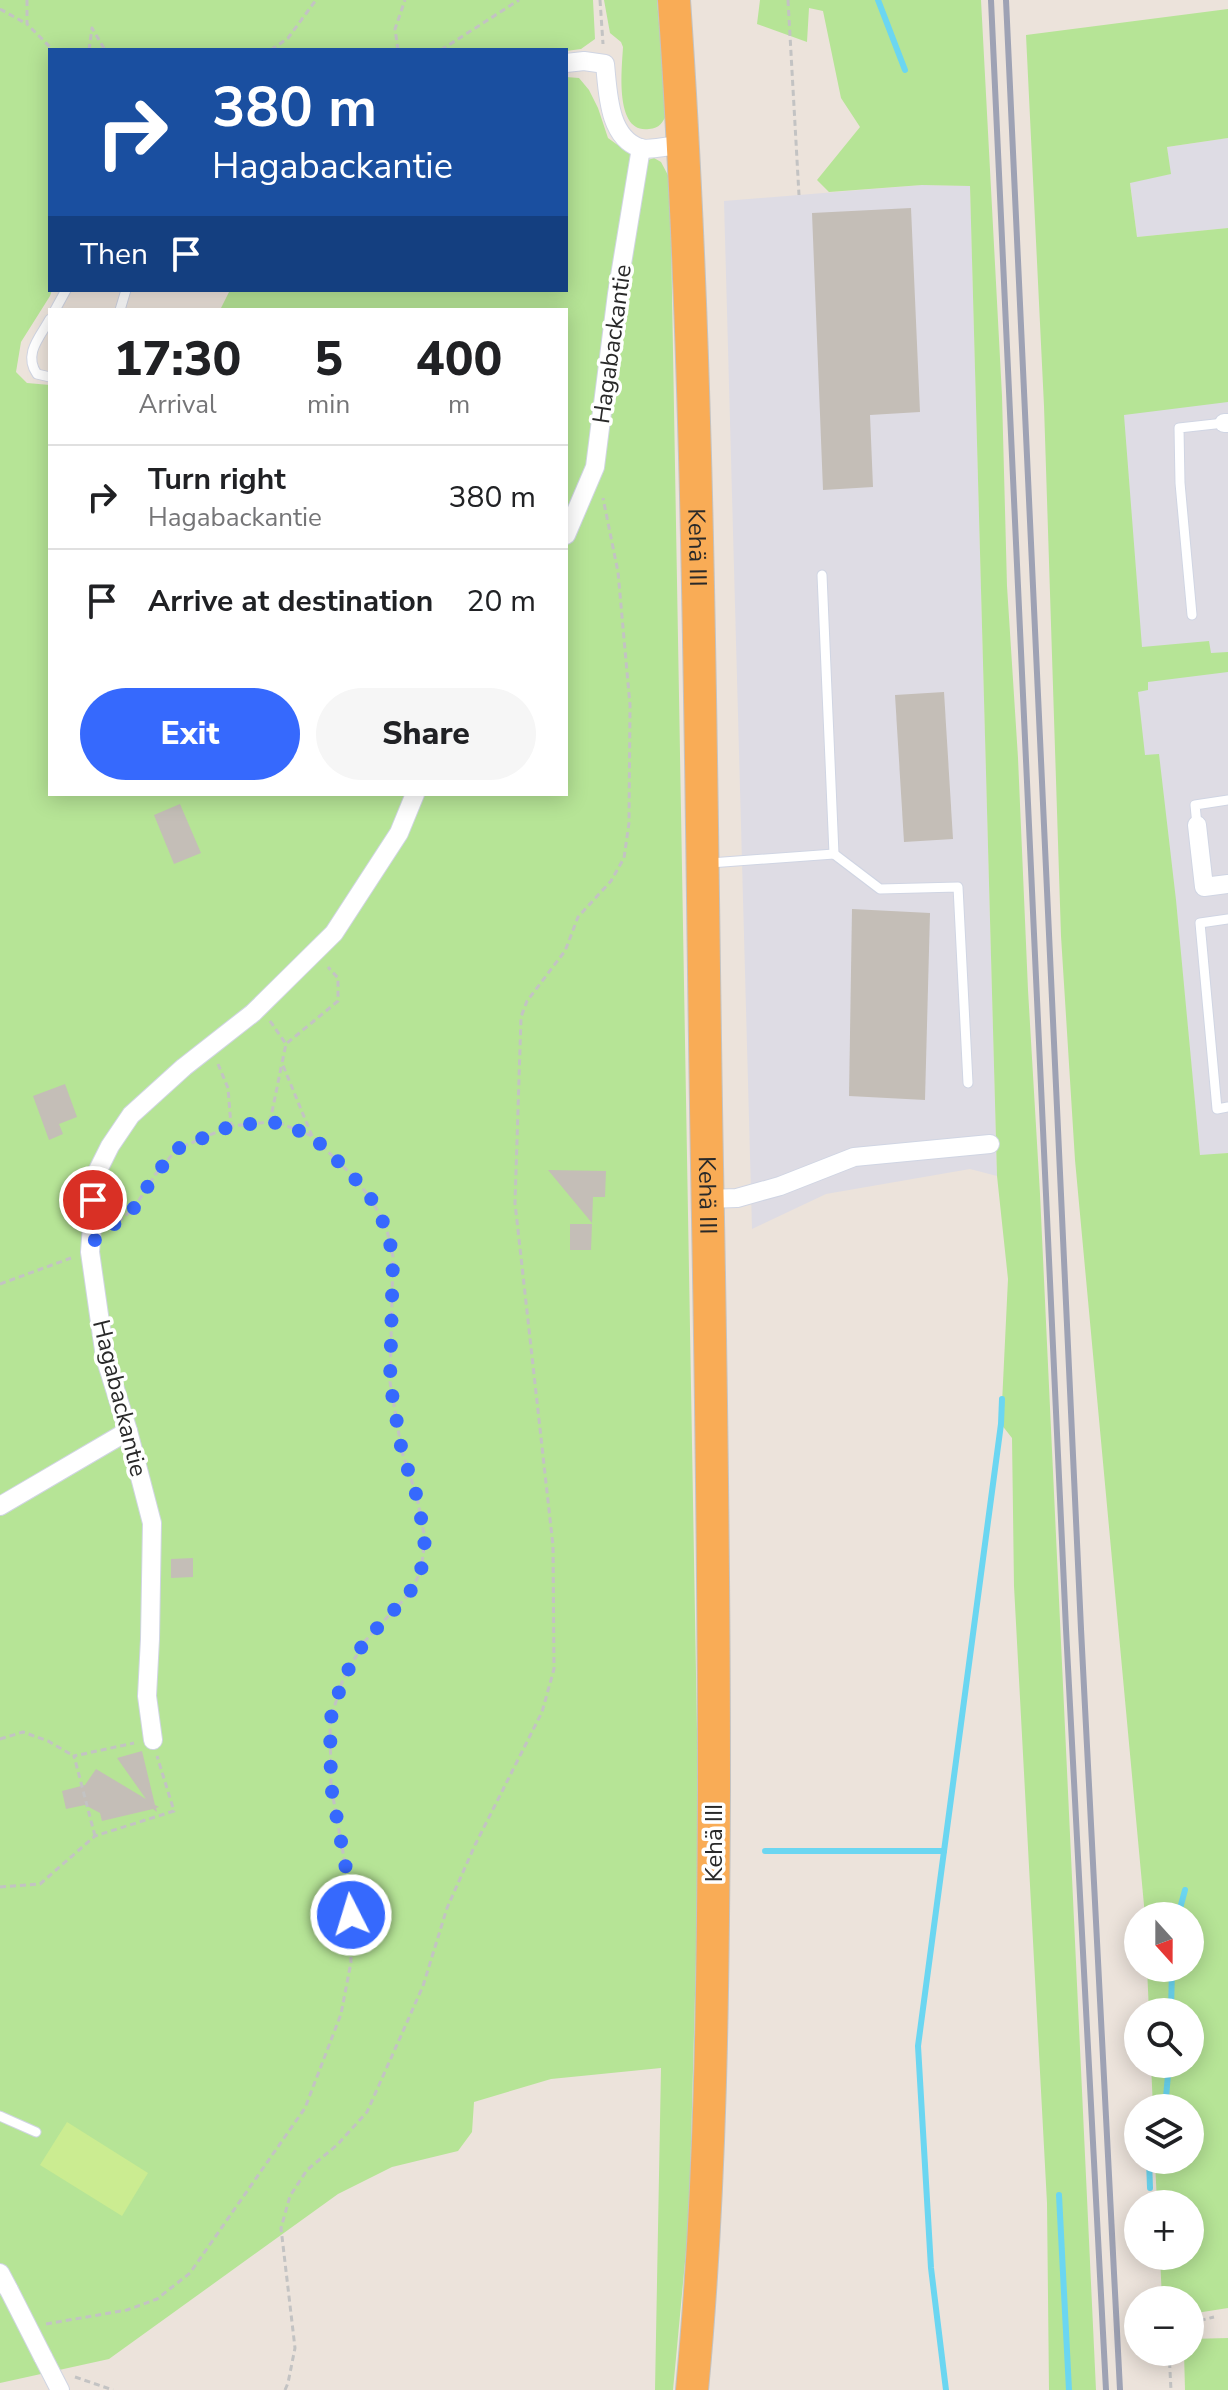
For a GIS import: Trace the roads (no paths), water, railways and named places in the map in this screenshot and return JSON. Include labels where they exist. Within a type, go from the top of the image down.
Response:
[{"type":"highway","name":"Kehä III","points":[[674,0],[684,144],[697,514],[713,1558],[713,2011],[702,2260],[692,2390]]},
{"type":"street","points":[[568,63],[605,64],[614,122],[621,135],[641,148],[684,144]]},
{"type":"street","name":"Hagabackantie","points":[[568,530],[595,467],[617,294],[641,148]]},
{"type":"street","name":"Hagabackantie","points":[[153,1740],[147,1696],[152,1523],[105,1357],[90,1248],[96,1174],[131,1115],[177,1072],[253,1013],[334,933],[399,833],[414,796]]},
{"type":"street","points":[[1197,825],[1204,887],[1228,884]]},
{"type":"street","points":[[707,1199],[737,1198],[780,1186],[854,1157],[990,1144]]},
{"type":"street","points":[[0,1506],[128,1431]]},
{"type":"street","points":[[0,2273],[56,2382]]},
{"type":"lane","points":[[48,322],[33,348],[31,359],[32,368],[37,374],[48,377]]},
{"type":"lane","points":[[1192,615],[1180,483],[1179,428],[1226,423]]},
{"type":"lane","points":[[822,575],[834,854]]},
{"type":"lane","points":[[1197,825],[1195,805],[1228,800]]},
{"type":"lane","points":[[701,863],[834,854],[880,889],[958,887],[968,1083]]},
{"type":"lane","points":[[1228,919],[1200,923],[1217,1109],[1228,1107]]},
{"type":"lane","points":[[0,2116],[36,2132]]},
{"type":"waterway","points":[[878,0],[905,70]]},
{"type":"waterway","points":[[946,2390],[931,2268],[918,2046],[1002,1399]]},
{"type":"waterway","points":[[765,1851],[944,1851]]},
{"type":"waterway","points":[[1182,1902],[1185,1890]]},
{"type":"waterway","points":[[1171,1998],[1172,1982]]},
{"type":"waterway","points":[[1166,2094],[1168,2078]]},
{"type":"waterway","points":[[1150,2174],[1150,2188]]},
{"type":"waterway","points":[[1059,2195],[1069,2390]]},
{"type":"railway","points":[[991,0],[1066,1629],[1106,2390]]},
{"type":"railway","points":[[1006,0],[1081,1629],[1120,2390]]}]
